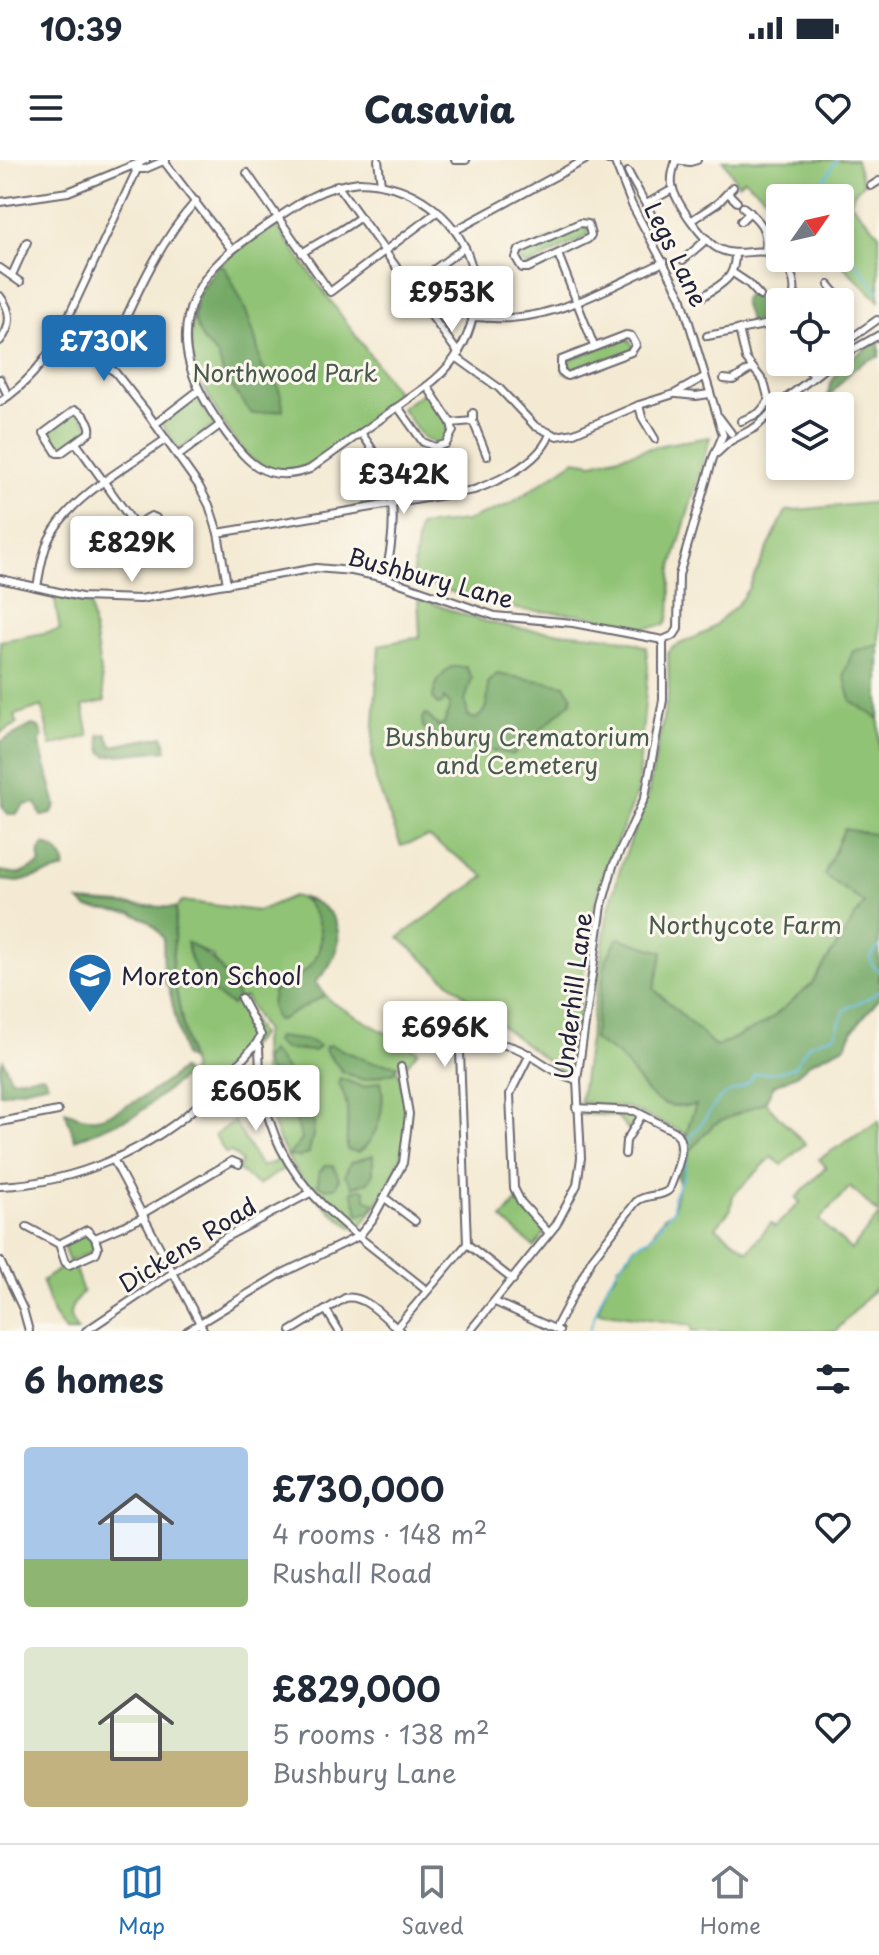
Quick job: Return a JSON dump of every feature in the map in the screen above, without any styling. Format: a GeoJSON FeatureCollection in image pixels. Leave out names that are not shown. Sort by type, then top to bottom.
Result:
{"type":"FeatureCollection","features":[{"type":"Feature","properties":{"kind":"street"},"geometry":{"type":"LineString","coordinates":[[0,202],[68,192],[121,169],[164,160],[232,250]]}},
{"type":"Feature","properties":{"kind":"street"},"geometry":{"type":"LineString","coordinates":[[378,160],[381,184]]}},
{"type":"Feature","properties":{"kind":"street"},"geometry":{"type":"LineString","coordinates":[[455,160],[466,160]]}},
{"type":"Feature","properties":{"kind":"street"},"geometry":{"type":"LineString","coordinates":[[559,160],[564,171]]}},
{"type":"Feature","properties":{"kind":"street"},"geometry":{"type":"LineString","coordinates":[[456,230],[585,160]]}},
{"type":"Feature","properties":{"kind":"street","name":"Legs Lane"},"geometry":{"type":"LineString","coordinates":[[611,160],[685,308],[715,412],[728,436]]}},
{"type":"Feature","properties":{"kind":"street"},"geometry":{"type":"LineString","coordinates":[[697,160],[675,160],[672,176],[673,189],[692,220],[707,239],[721,250],[735,253],[765,251],[767,233],[747,210],[741,221]]}},
{"type":"Feature","properties":{"kind":"street"},"geometry":{"type":"LineString","coordinates":[[0,402],[38,369],[60,335],[142,164]]}},
{"type":"Feature","properties":{"kind":"street"},"geometry":{"type":"LineString","coordinates":[[628,172],[651,214]]}},
{"type":"Feature","properties":{"kind":"street"},"geometry":{"type":"LineString","coordinates":[[247,173],[330,292],[438,211]]}},
{"type":"Feature","properties":{"kind":"street"},"geometry":{"type":"LineString","coordinates":[[871,186],[879,181]]}},
{"type":"Feature","properties":{"kind":"street"},"geometry":{"type":"LineString","coordinates":[[359,182],[381,184],[418,196],[438,211],[456,230],[465,247],[475,280],[473,317],[457,356],[442,375],[310,469],[289,475],[266,472],[251,463],[220,425],[198,391],[187,353],[190,308],[211,269],[232,250],[317,192],[337,185],[359,182]]}},
{"type":"Feature","properties":{"kind":"street"},"geometry":{"type":"LineString","coordinates":[[337,185],[457,356],[488,379],[535,426],[550,434],[569,435],[639,405],[674,394],[704,377]]}},
{"type":"Feature","properties":{"kind":"street"},"geometry":{"type":"LineString","coordinates":[[646,204],[673,189]]}},
{"type":"Feature","properties":{"kind":"street"},"geometry":{"type":"LineString","coordinates":[[692,220],[730,190],[737,202]]}},
{"type":"Feature","properties":{"kind":"street"},"geometry":{"type":"LineString","coordinates":[[105,364],[150,268],[173,227],[196,201]]}},
{"type":"Feature","properties":{"kind":"street"},"geometry":{"type":"LineString","coordinates":[[302,253],[324,238],[335,236],[360,217]]}},
{"type":"Feature","properties":{"kind":"street"},"geometry":{"type":"LineString","coordinates":[[580,223],[588,224],[591,235],[588,239],[558,254],[528,268],[522,268],[516,258],[519,250],[580,223]]}},
{"type":"Feature","properties":{"kind":"street"},"geometry":{"type":"LineString","coordinates":[[685,255],[707,239]]}},
{"type":"Feature","properties":{"kind":"street"},"geometry":{"type":"LineString","coordinates":[[12,275],[27,244],[35,250]]}},
{"type":"Feature","properties":{"kind":"street"},"geometry":{"type":"LineString","coordinates":[[410,287],[465,247]]}},
{"type":"Feature","properties":{"kind":"street"},"geometry":{"type":"LineString","coordinates":[[709,295],[733,273],[735,253]]}},
{"type":"Feature","properties":{"kind":"street"},"geometry":{"type":"LineString","coordinates":[[558,254],[594,346]]}},
{"type":"Feature","properties":{"kind":"street"},"geometry":{"type":"LineString","coordinates":[[473,317],[511,318],[578,302],[664,262]]}},
{"type":"Feature","properties":{"kind":"street"},"geometry":{"type":"LineString","coordinates":[[0,268],[20,282]]}},
{"type":"Feature","properties":{"kind":"street"},"geometry":{"type":"LineString","coordinates":[[733,273],[755,294]]}},
{"type":"Feature","properties":{"kind":"street"},"geometry":{"type":"LineString","coordinates":[[0,296],[10,314],[8,327],[0,341]]}},
{"type":"Feature","properties":{"kind":"street"},"geometry":{"type":"LineString","coordinates":[[854,336],[877,320]]}},
{"type":"Feature","properties":{"kind":"street"},"geometry":{"type":"LineString","coordinates":[[711,337],[766,324]]}},
{"type":"Feature","properties":{"kind":"street"},"geometry":{"type":"LineString","coordinates":[[739,329],[743,351],[764,382],[769,401],[759,413],[741,421]]}},
{"type":"Feature","properties":{"kind":"street"},"geometry":{"type":"LineString","coordinates":[[60,335],[105,364],[129,387],[178,456],[209,505],[218,533],[227,584]]}},
{"type":"Feature","properties":{"kind":"street"},"geometry":{"type":"LineString","coordinates":[[626,335],[631,336],[636,345],[631,352],[563,375],[559,365],[561,360],[594,346],[626,335]]}},
{"type":"Feature","properties":{"kind":"street"},"geometry":{"type":"LineString","coordinates":[[854,349],[879,335]]}},
{"type":"Feature","properties":{"kind":"street"},"geometry":{"type":"LineString","coordinates":[[728,381],[740,378],[752,368]]}},
{"type":"Feature","properties":{"kind":"street"},"geometry":{"type":"LineString","coordinates":[[663,640],[674,635],[678,629],[679,575],[713,458],[728,436],[751,431],[814,376]]}},
{"type":"Feature","properties":{"kind":"street"},"geometry":{"type":"LineString","coordinates":[[0,379],[8,396]]}},
{"type":"Feature","properties":{"kind":"street"},"geometry":{"type":"LineString","coordinates":[[398,407],[428,445],[446,444],[453,431],[451,423],[427,386]]}},
{"type":"Feature","properties":{"kind":"street"},"geometry":{"type":"LineString","coordinates":[[155,424],[198,391]]}},
{"type":"Feature","properties":{"kind":"street"},"geometry":{"type":"LineString","coordinates":[[674,394],[709,394]]}},
{"type":"Feature","properties":{"kind":"street"},"geometry":{"type":"LineString","coordinates":[[639,405],[655,439]]}},
{"type":"Feature","properties":{"kind":"street"},"geometry":{"type":"LineString","coordinates":[[77,411],[91,428],[76,443],[57,453],[44,433],[77,411]]}},
{"type":"Feature","properties":{"kind":"street"},"geometry":{"type":"LineString","coordinates":[[473,413],[485,453],[492,445]]}},
{"type":"Feature","properties":{"kind":"street"},"geometry":{"type":"LineString","coordinates":[[451,423],[473,421]]}},
{"type":"Feature","properties":{"kind":"street"},"geometry":{"type":"LineString","coordinates":[[178,456],[220,425]]}},
{"type":"Feature","properties":{"kind":"street"},"geometry":{"type":"LineString","coordinates":[[361,433],[383,468],[393,502],[394,535],[385,578]]}},
{"type":"Feature","properties":{"kind":"street"},"geometry":{"type":"LineString","coordinates":[[218,533],[474,490],[497,481],[546,446],[550,434]]}},
{"type":"Feature","properties":{"kind":"street"},"geometry":{"type":"LineString","coordinates":[[37,587],[45,548],[55,528],[75,505],[166,439]]}},
{"type":"Feature","properties":{"kind":"street"},"geometry":{"type":"LineString","coordinates":[[76,443],[135,525]]}},
{"type":"Feature","properties":{"kind":"street"},"geometry":{"type":"LineString","coordinates":[[151,516],[156,518],[158,528],[147,545],[131,548],[123,545],[121,537],[135,525],[151,516]]}},
{"type":"Feature","properties":{"kind":"street","name":"Bushbury Lane"},"geometry":{"type":"LineString","coordinates":[[0,579],[81,597],[131,599],[316,568],[352,571],[385,578],[495,616],[573,623],[663,640]]}},
{"type":"Feature","properties":{"kind":"street","name":"Underhill Lane"},"geometry":{"type":"LineString","coordinates":[[470,1331],[565,1212],[579,1177],[577,1080],[605,892],[613,866],[641,807],[653,759],[663,700],[663,640]]}},
{"type":"Feature","properties":{"kind":"street"},"geometry":{"type":"LineString","coordinates":[[0,1186],[45,1182],[113,1159],[156,1137],[180,1120],[207,1098],[261,1035],[241,998]]}},
{"type":"Feature","properties":{"kind":"street"},"geometry":{"type":"LineString","coordinates":[[384,1331],[395,1327],[467,1244],[460,1052],[469,1044],[486,1042],[516,1046],[577,1080]]}},
{"type":"Feature","properties":{"kind":"street"},"geometry":{"type":"LineString","coordinates":[[256,1044],[259,1047],[263,1101],[272,1134],[288,1164],[310,1193],[426,1290]]}},
{"type":"Feature","properties":{"kind":"street"},"geometry":{"type":"LineString","coordinates":[[530,1054],[510,1094],[514,1188],[521,1202],[549,1233]]}},
{"type":"Feature","properties":{"kind":"street"},"geometry":{"type":"LineString","coordinates":[[187,1331],[279,1275],[359,1236],[372,1220],[403,1163],[409,1114],[401,1067]]}},
{"type":"Feature","properties":{"kind":"street"},"geometry":{"type":"LineString","coordinates":[[495,1302],[557,1330],[592,1259],[636,1202],[644,1196],[665,1194],[669,1190],[683,1144],[682,1138],[674,1131],[629,1110],[576,1108]]}},
{"type":"Feature","properties":{"kind":"street"},"geometry":{"type":"LineString","coordinates":[[0,1122],[58,1111]]}},
{"type":"Feature","properties":{"kind":"street"},"geometry":{"type":"LineString","coordinates":[[625,1154],[626,1141],[642,1115]]}},
{"type":"Feature","properties":{"kind":"street"},"geometry":{"type":"LineString","coordinates":[[113,1159],[204,1331]]}},
{"type":"Feature","properties":{"kind":"street"},"geometry":{"type":"LineString","coordinates":[[95,1238],[143,1215],[234,1159]]}},
{"type":"Feature","properties":{"kind":"street","name":"Dickens Road"},"geometry":{"type":"LineString","coordinates":[[86,1331],[226,1237],[310,1193]]}},
{"type":"Feature","properties":{"kind":"street"},"geometry":{"type":"LineString","coordinates":[[385,1198],[413,1216]]}},
{"type":"Feature","properties":{"kind":"street"},"geometry":{"type":"LineString","coordinates":[[27,1227],[59,1244],[69,1265],[96,1253],[98,1248],[95,1238],[87,1230],[59,1244]]}},
{"type":"Feature","properties":{"kind":"street"},"geometry":{"type":"LineString","coordinates":[[467,1244],[513,1280]]}},
{"type":"Feature","properties":{"kind":"street"},"geometry":{"type":"LineString","coordinates":[[0,1261],[23,1309],[29,1331]]}},
{"type":"Feature","properties":{"kind":"street"},"geometry":{"type":"LineString","coordinates":[[291,1331],[345,1298],[357,1297],[395,1327]]}},
{"type":"Feature","properties":{"kind":"street"},"geometry":{"type":"LineString","coordinates":[[326,1310],[339,1331]]}},
{"type":"Feature","properties":{"kind":"green space"},"geometry":{"type":"Polygon","coordinates":[[[723,160],[856,160],[863,184],[854,193],[854,184],[766,184],[766,197],[744,179],[738,184],[723,160]]]}},
{"type":"Feature","properties":{"kind":"green space"},"geometry":{"type":"Polygon","coordinates":[[[854,206],[879,234],[879,301],[849,272],[854,272],[854,206]]]}},
{"type":"Feature","properties":{"kind":"green space","name":"Northwood Park"},"geometry":{"type":"Polygon","coordinates":[[[275,224],[401,398],[316,461],[290,471],[263,466],[250,458],[234,439],[201,381],[192,344],[193,312],[203,286],[230,256],[275,224]]]}},
{"type":"Feature","properties":{"kind":"green space"},"geometry":{"type":"Polygon","coordinates":[[[582,224],[588,229],[588,236],[527,266],[520,261],[522,252],[582,224]]]}},
{"type":"Feature","properties":{"kind":"green space"},"geometry":{"type":"Polygon","coordinates":[[[218,264],[225,268],[243,304],[261,366],[277,385],[283,410],[252,414],[224,376],[218,356],[203,341],[194,320],[196,299],[218,264]]]}},
{"type":"Feature","properties":{"kind":"green space"},"geometry":{"type":"Polygon","coordinates":[[[749,293],[759,299],[763,297],[766,318],[749,323],[743,299],[749,293]]]}},
{"type":"Feature","properties":{"kind":"green space"},"geometry":{"type":"Polygon","coordinates":[[[627,337],[634,347],[632,350],[564,373],[563,362],[627,337]]]}},
{"type":"Feature","properties":{"kind":"green space"},"geometry":{"type":"Polygon","coordinates":[[[879,340],[879,357],[854,369],[854,357],[879,340]]]}},
{"type":"Feature","properties":{"kind":"green space"},"geometry":{"type":"Polygon","coordinates":[[[836,376],[847,376],[833,392],[828,392],[836,376]]]}},
{"type":"Feature","properties":{"kind":"green space"},"geometry":{"type":"Polygon","coordinates":[[[425,391],[450,429],[446,439],[437,444],[424,439],[401,408],[425,391]]]}},
{"type":"Feature","properties":{"kind":"green space"},"geometry":{"type":"Polygon","coordinates":[[[195,396],[215,424],[178,448],[161,423],[195,396]]]}},
{"type":"Feature","properties":{"kind":"green space"},"geometry":{"type":"Polygon","coordinates":[[[78,412],[89,430],[58,450],[47,436],[48,431],[78,412]]]}},
{"type":"Feature","properties":{"kind":"green space"},"geometry":{"type":"Polygon","coordinates":[[[710,437],[673,564],[670,609],[665,625],[643,628],[578,614],[522,610],[474,599],[412,579],[419,526],[466,521],[510,504],[575,460],[593,463],[666,444],[710,437]]]}},
{"type":"Feature","properties":{"kind":"green space","name":"Northycote Farm"},"geometry":{"type":"Polygon","coordinates":[[[879,502],[879,998],[853,1030],[845,1046],[774,1085],[765,1102],[805,1144],[782,1165],[772,1157],[733,1195],[731,1209],[716,1227],[748,1251],[771,1223],[775,1227],[800,1202],[796,1198],[826,1167],[819,1159],[879,1121],[879,1214],[850,1187],[819,1220],[851,1250],[879,1215],[879,1284],[836,1331],[692,1331],[692,1325],[597,1312],[619,1265],[634,1246],[649,1239],[664,1217],[673,1211],[681,1181],[685,1133],[629,1108],[580,1102],[607,916],[621,866],[648,794],[669,690],[668,652],[707,632],[737,605],[786,511],[879,502]]]}},
{"type":"Feature","properties":{"kind":"green space"},"geometry":{"type":"Polygon","coordinates":[[[149,518],[155,524],[150,539],[135,546],[124,542],[124,536],[149,518]]]}},
{"type":"Feature","properties":{"kind":"green space"},"geometry":{"type":"Polygon","coordinates":[[[54,595],[90,604],[105,701],[83,706],[89,736],[51,746],[42,706],[15,715],[17,724],[0,733],[0,641],[60,630],[54,595]]]}},
{"type":"Feature","properties":{"kind":"green space","name":"Bushbury Crematorium and Cemetery"},"geometry":{"type":"Polygon","coordinates":[[[418,597],[457,613],[497,624],[601,636],[646,647],[648,668],[637,791],[597,894],[585,963],[572,1078],[483,1011],[399,937],[485,876],[428,837],[401,846],[376,781],[372,754],[379,645],[420,637],[418,597]]]}},
{"type":"Feature","properties":{"kind":"green space"},"geometry":{"type":"Polygon","coordinates":[[[879,645],[879,719],[851,701],[844,674],[853,651],[879,645]]]}},
{"type":"Feature","properties":{"kind":"green space"},"geometry":{"type":"Polygon","coordinates":[[[451,667],[466,667],[472,678],[465,701],[468,716],[476,719],[486,708],[488,683],[497,674],[565,685],[572,695],[571,702],[513,755],[436,738],[423,727],[422,718],[426,714],[438,726],[444,724],[450,705],[444,698],[438,705],[433,699],[438,681],[451,667]]]}},
{"type":"Feature","properties":{"kind":"green space"},"geometry":{"type":"Polygon","coordinates":[[[32,725],[39,727],[43,736],[39,743],[56,805],[51,814],[41,816],[36,803],[24,805],[16,814],[8,814],[2,806],[0,742],[32,725]]]}},
{"type":"Feature","properties":{"kind":"green space"},"geometry":{"type":"Polygon","coordinates":[[[107,734],[112,746],[163,736],[167,750],[107,756],[102,752],[99,735],[107,734]]]}},
{"type":"Feature","properties":{"kind":"green space"},"geometry":{"type":"Polygon","coordinates":[[[844,829],[879,835],[879,998],[853,1030],[845,1046],[774,1085],[765,1102],[714,1124],[690,1151],[679,1181],[676,1176],[696,1105],[668,1105],[658,1101],[617,1055],[593,1039],[606,960],[618,938],[663,952],[654,989],[716,1047],[766,1023],[811,985],[864,903],[824,875],[844,829]]]}},
{"type":"Feature","properties":{"kind":"green space"},"geometry":{"type":"Polygon","coordinates":[[[45,844],[56,850],[65,862],[64,869],[19,882],[0,880],[0,871],[20,874],[41,864],[40,853],[45,844]]]}},
{"type":"Feature","properties":{"kind":"green space"},"geometry":{"type":"Polygon","coordinates":[[[293,896],[310,906],[319,923],[320,944],[311,968],[273,992],[276,1020],[325,995],[331,1002],[418,1051],[406,1066],[397,1066],[406,1114],[406,1133],[397,1168],[377,1204],[362,1225],[355,1229],[324,1205],[311,1190],[279,1140],[264,1088],[262,1041],[265,1032],[245,997],[240,999],[260,1035],[205,1096],[186,1075],[192,1071],[172,969],[176,908],[182,901],[258,911],[293,896]],[[188,943],[239,999],[212,956],[188,943]]]}},
{"type":"Feature","properties":{"kind":"green space"},"geometry":{"type":"Polygon","coordinates":[[[303,898],[329,912],[338,934],[337,946],[326,971],[315,982],[325,995],[276,1020],[271,1006],[273,992],[311,964],[321,941],[314,913],[303,898]]]}},
{"type":"Feature","properties":{"kind":"green space"},"geometry":{"type":"Polygon","coordinates":[[[79,901],[176,908],[172,969],[189,1059],[184,1057],[169,988],[164,981],[163,938],[147,920],[132,913],[88,908],[79,901]]]}},
{"type":"Feature","properties":{"kind":"green space"},"geometry":{"type":"Polygon","coordinates":[[[187,942],[224,973],[239,999],[232,1005],[202,979],[192,961],[187,942]]]}},
{"type":"Feature","properties":{"kind":"green space"},"geometry":{"type":"Polygon","coordinates":[[[277,1037],[310,1041],[319,1046],[314,1051],[284,1049],[275,1042],[277,1037]]]}},
{"type":"Feature","properties":{"kind":"green space"},"geometry":{"type":"Polygon","coordinates":[[[330,1045],[371,1062],[397,1065],[395,1072],[363,1080],[343,1072],[326,1052],[325,1047],[330,1045]]]}},
{"type":"Feature","properties":{"kind":"green space"},"geometry":{"type":"Polygon","coordinates":[[[270,1051],[298,1086],[312,1118],[314,1130],[309,1153],[300,1157],[288,1156],[302,1140],[281,1074],[268,1072],[263,1061],[270,1051]]]}},
{"type":"Feature","properties":{"kind":"green space"},"geometry":{"type":"Polygon","coordinates":[[[3,1060],[11,1079],[43,1075],[48,1083],[0,1094],[3,1060]]]}},
{"type":"Feature","properties":{"kind":"green space"},"geometry":{"type":"Polygon","coordinates":[[[181,1069],[186,1075],[136,1115],[75,1140],[65,1111],[88,1118],[105,1115],[141,1098],[181,1069]]]}},
{"type":"Feature","properties":{"kind":"green space"},"geometry":{"type":"Polygon","coordinates":[[[340,1078],[363,1087],[381,1081],[382,1101],[376,1130],[359,1152],[347,1150],[347,1108],[338,1083],[340,1078]]]}},
{"type":"Feature","properties":{"kind":"green space"},"geometry":{"type":"Polygon","coordinates":[[[585,1110],[634,1114],[636,1118],[629,1130],[616,1116],[582,1114],[585,1110]]]}},
{"type":"Feature","properties":{"kind":"green space"},"geometry":{"type":"Polygon","coordinates":[[[234,1121],[261,1167],[283,1159],[287,1167],[258,1185],[233,1166],[240,1167],[241,1161],[232,1152],[225,1153],[215,1135],[234,1121]]]}},
{"type":"Feature","properties":{"kind":"green space"},"geometry":{"type":"Polygon","coordinates":[[[373,1155],[373,1173],[368,1182],[353,1187],[345,1175],[350,1163],[373,1155]]]}},
{"type":"Feature","properties":{"kind":"green space"},"geometry":{"type":"Polygon","coordinates":[[[325,1165],[333,1165],[339,1178],[336,1187],[326,1189],[318,1185],[319,1173],[325,1165]]]}},
{"type":"Feature","properties":{"kind":"green space"},"geometry":{"type":"Polygon","coordinates":[[[365,1190],[366,1199],[375,1204],[369,1212],[359,1215],[352,1191],[365,1190]]]}},
{"type":"Feature","properties":{"kind":"green space"},"geometry":{"type":"Polygon","coordinates":[[[517,1201],[544,1230],[534,1247],[502,1219],[517,1201]]]}},
{"type":"Feature","properties":{"kind":"green space"},"geometry":{"type":"Polygon","coordinates":[[[85,1234],[91,1236],[95,1250],[69,1262],[62,1244],[85,1234]]]}},
{"type":"Feature","properties":{"kind":"green space"},"geometry":{"type":"Polygon","coordinates":[[[64,1266],[74,1266],[83,1292],[70,1311],[71,1320],[78,1331],[65,1331],[53,1314],[42,1281],[64,1266]]]}},
{"type":"Feature","properties":{"kind":"waterway"},"geometry":{"type":"LineString","coordinates":[[823,184],[836,160]]}},
{"type":"Feature","properties":{"kind":"waterway"},"geometry":{"type":"LineString","coordinates":[[854,261],[879,291]]}},
{"type":"Feature","properties":{"kind":"waterway"},"geometry":{"type":"LineString","coordinates":[[879,947],[870,957],[872,965],[879,971]]}},
{"type":"Feature","properties":{"kind":"waterway"},"geometry":{"type":"LineString","coordinates":[[589,1331],[602,1295],[617,1270],[633,1248],[651,1237],[673,1211],[673,1197],[684,1174],[690,1137],[715,1105],[723,1096],[747,1084],[755,1074],[794,1067],[809,1044],[835,1035],[845,1009],[879,990]]}},
{"type":"Feature","properties":{"kind":"place","name":"Moreton School"},"geometry":{"type":"Point","coordinates":[90,1014]}}]}
